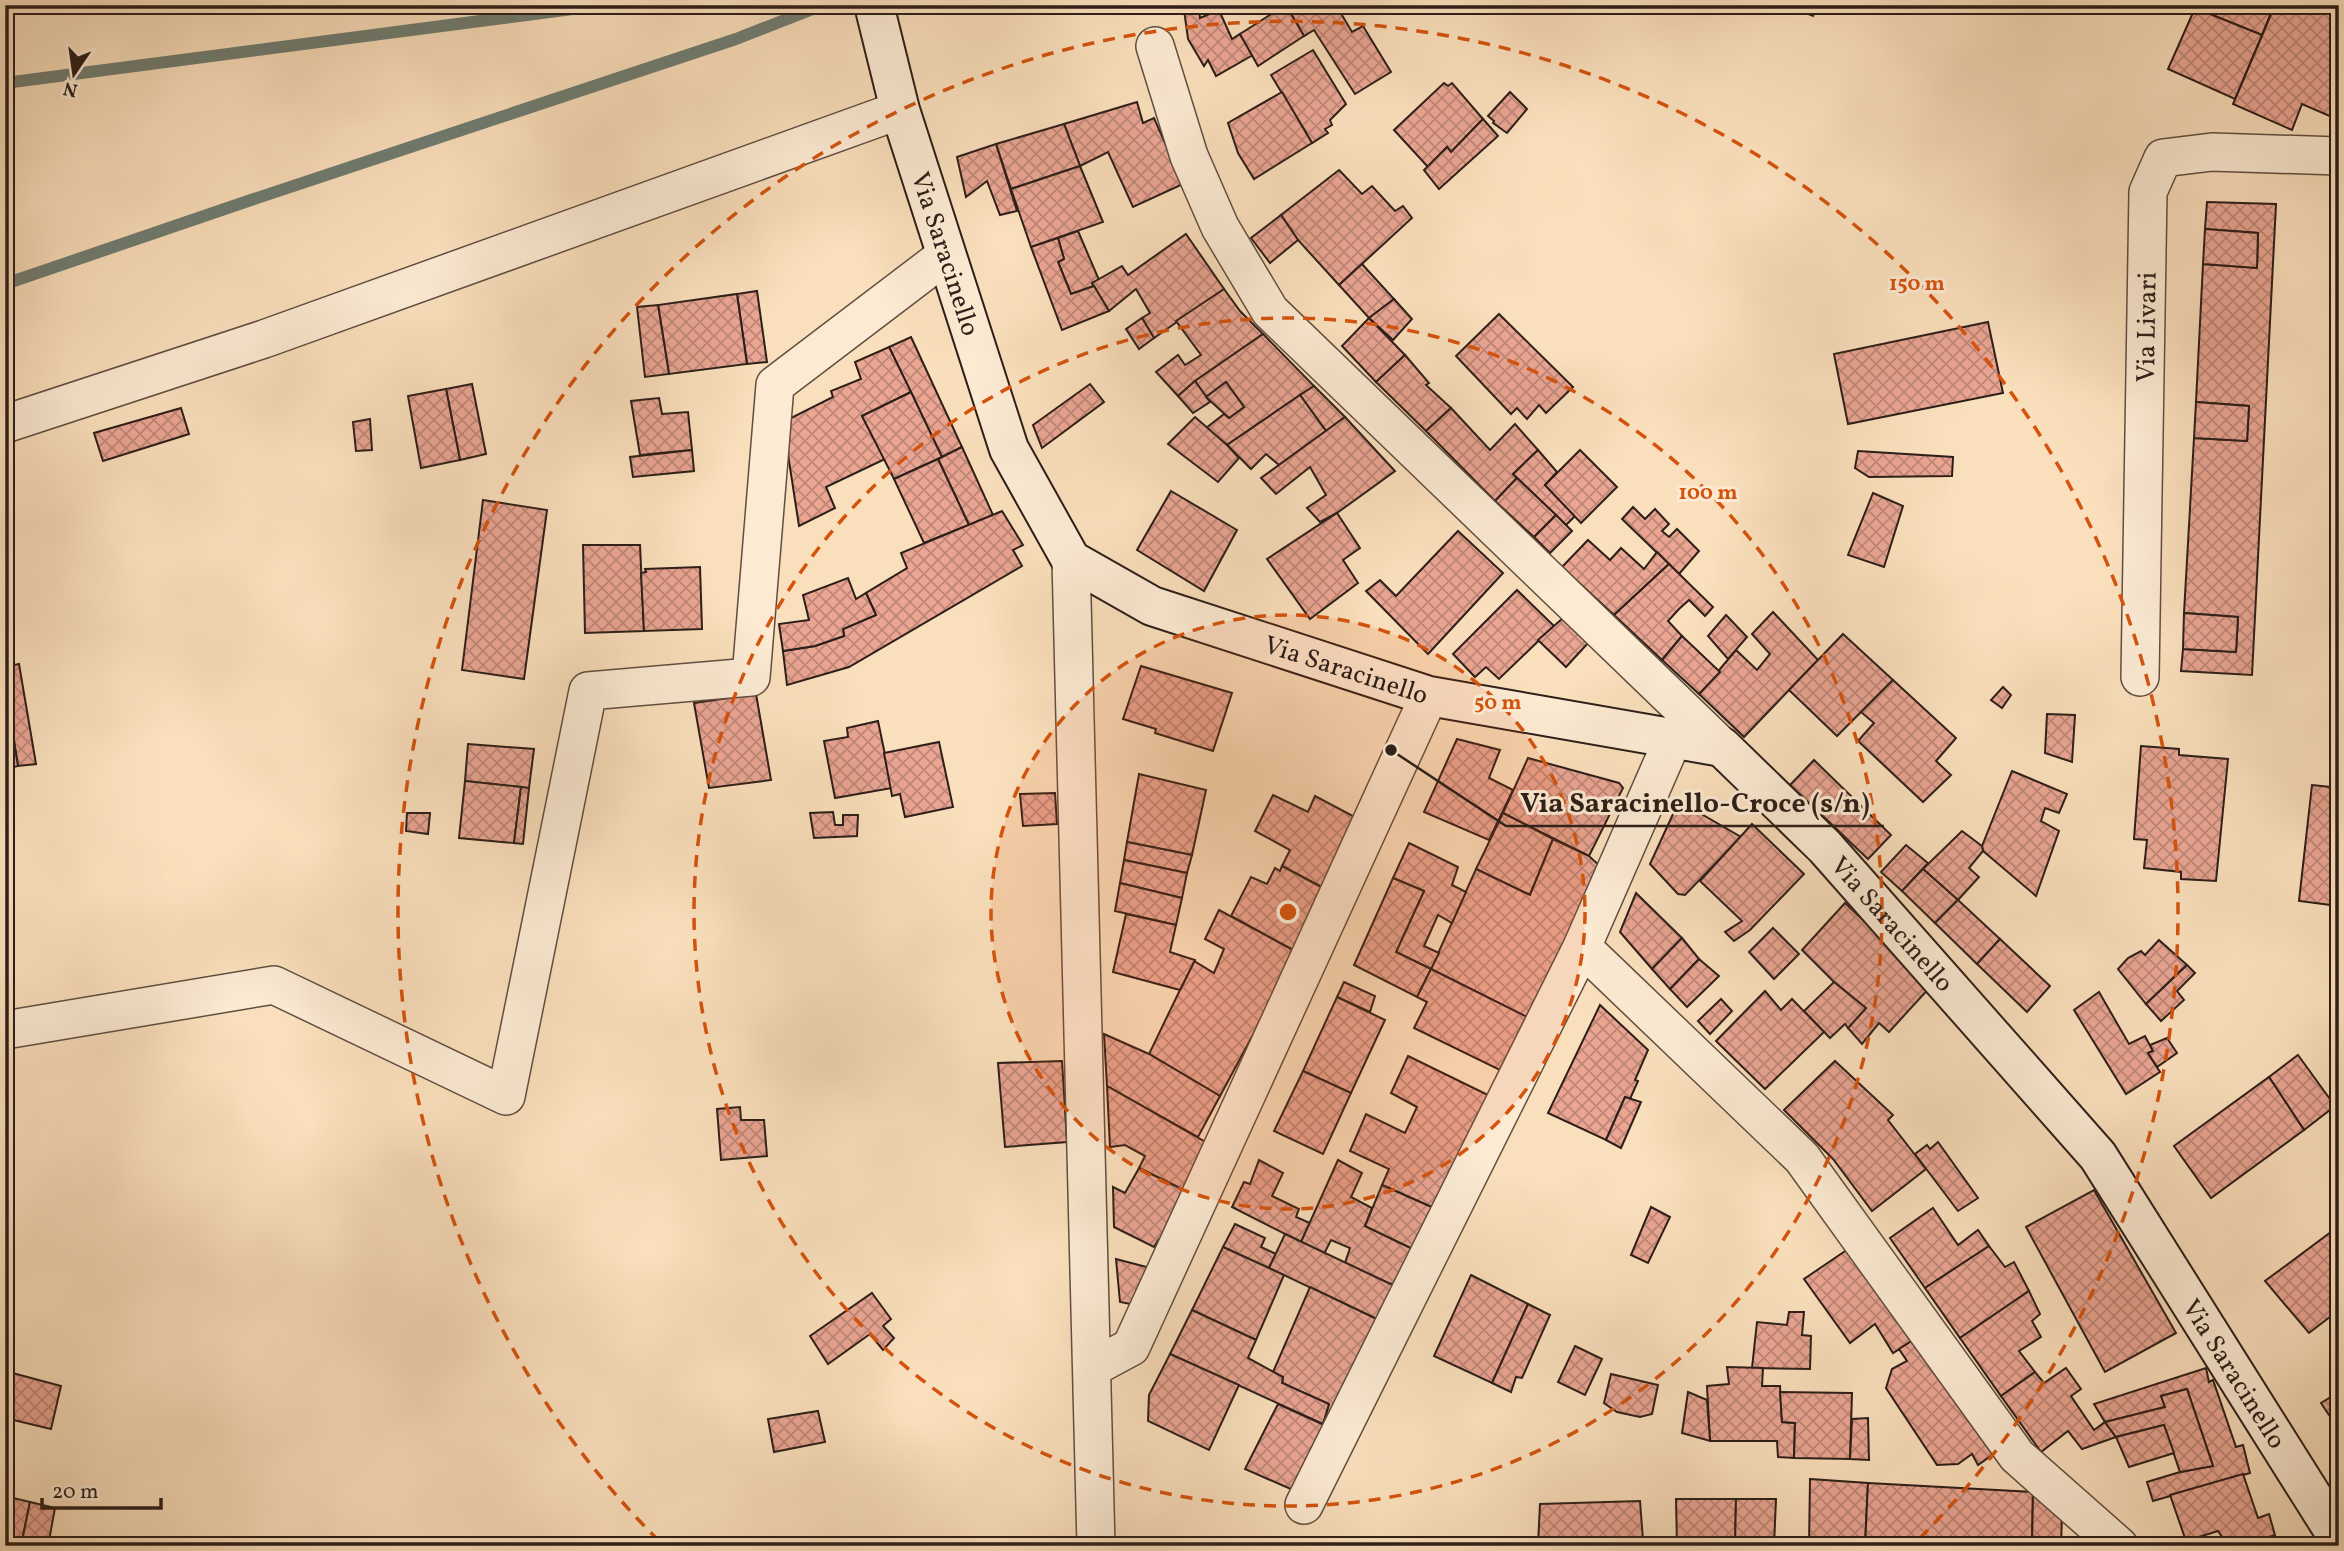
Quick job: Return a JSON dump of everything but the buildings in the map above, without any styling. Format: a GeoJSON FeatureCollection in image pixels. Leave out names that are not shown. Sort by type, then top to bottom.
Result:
{"type":"FeatureCollection","features":[{"type":"Feature","properties":{"kind":"street","name":"Via Saracinello"},"geometry":{"type":"LineString","coordinates":[[874,5],[896,96],[1009,449],[1071,560],[1152,606],[1429,696],[1722,747],[1825,847],[2098,1156],[2339,1539]]}},
{"type":"Feature","properties":{"kind":"street"},"geometry":{"type":"LineString","coordinates":[[1155,46],[1189,156],[1220,227],[1270,311],[1722,747]]}},
{"type":"Feature","properties":{"kind":"street"},"geometry":{"type":"LineString","coordinates":[[5,424],[264,339],[896,96]]}},
{"type":"Feature","properties":{"kind":"street","name":"Via Livari"},"geometry":{"type":"LineString","coordinates":[[2140,677],[2148,192],[2163,158],[2212,152],[2339,156]]}},
{"type":"Feature","properties":{"kind":"street"},"geometry":{"type":"LineString","coordinates":[[5,1030],[274,985],[506,1096],[588,691],[751,677],[775,384],[946,256]]}},
{"type":"Feature","properties":{"kind":"street"},"geometry":{"type":"LineString","coordinates":[[1071,560],[1096,1546]]}},
{"type":"Feature","properties":{"kind":"street"},"geometry":{"type":"LineString","coordinates":[[1092,1368],[1131,1347],[1429,696]]}},
{"type":"Feature","properties":{"kind":"street"},"geometry":{"type":"LineString","coordinates":[[1304,1505],[1582,947],[1673,739]]}},
{"type":"Feature","properties":{"kind":"street"},"geometry":{"type":"LineString","coordinates":[[1582,947],[1802,1158],[2017,1456],[2119,1546]]}},
{"type":"Feature","properties":{"kind":"waterway"},"geometry":{"type":"LineString","coordinates":[[5,83],[603,5]]}},
{"type":"Feature","properties":{"kind":"waterway"},"geometry":{"type":"LineString","coordinates":[[5,284],[736,39],[823,5]]}},
{"type":"Feature","properties":{"kind":"place","name":"Via Saracinello-Croce (s/n)"},"geometry":{"type":"Point","coordinates":[1391,750]}}]}
